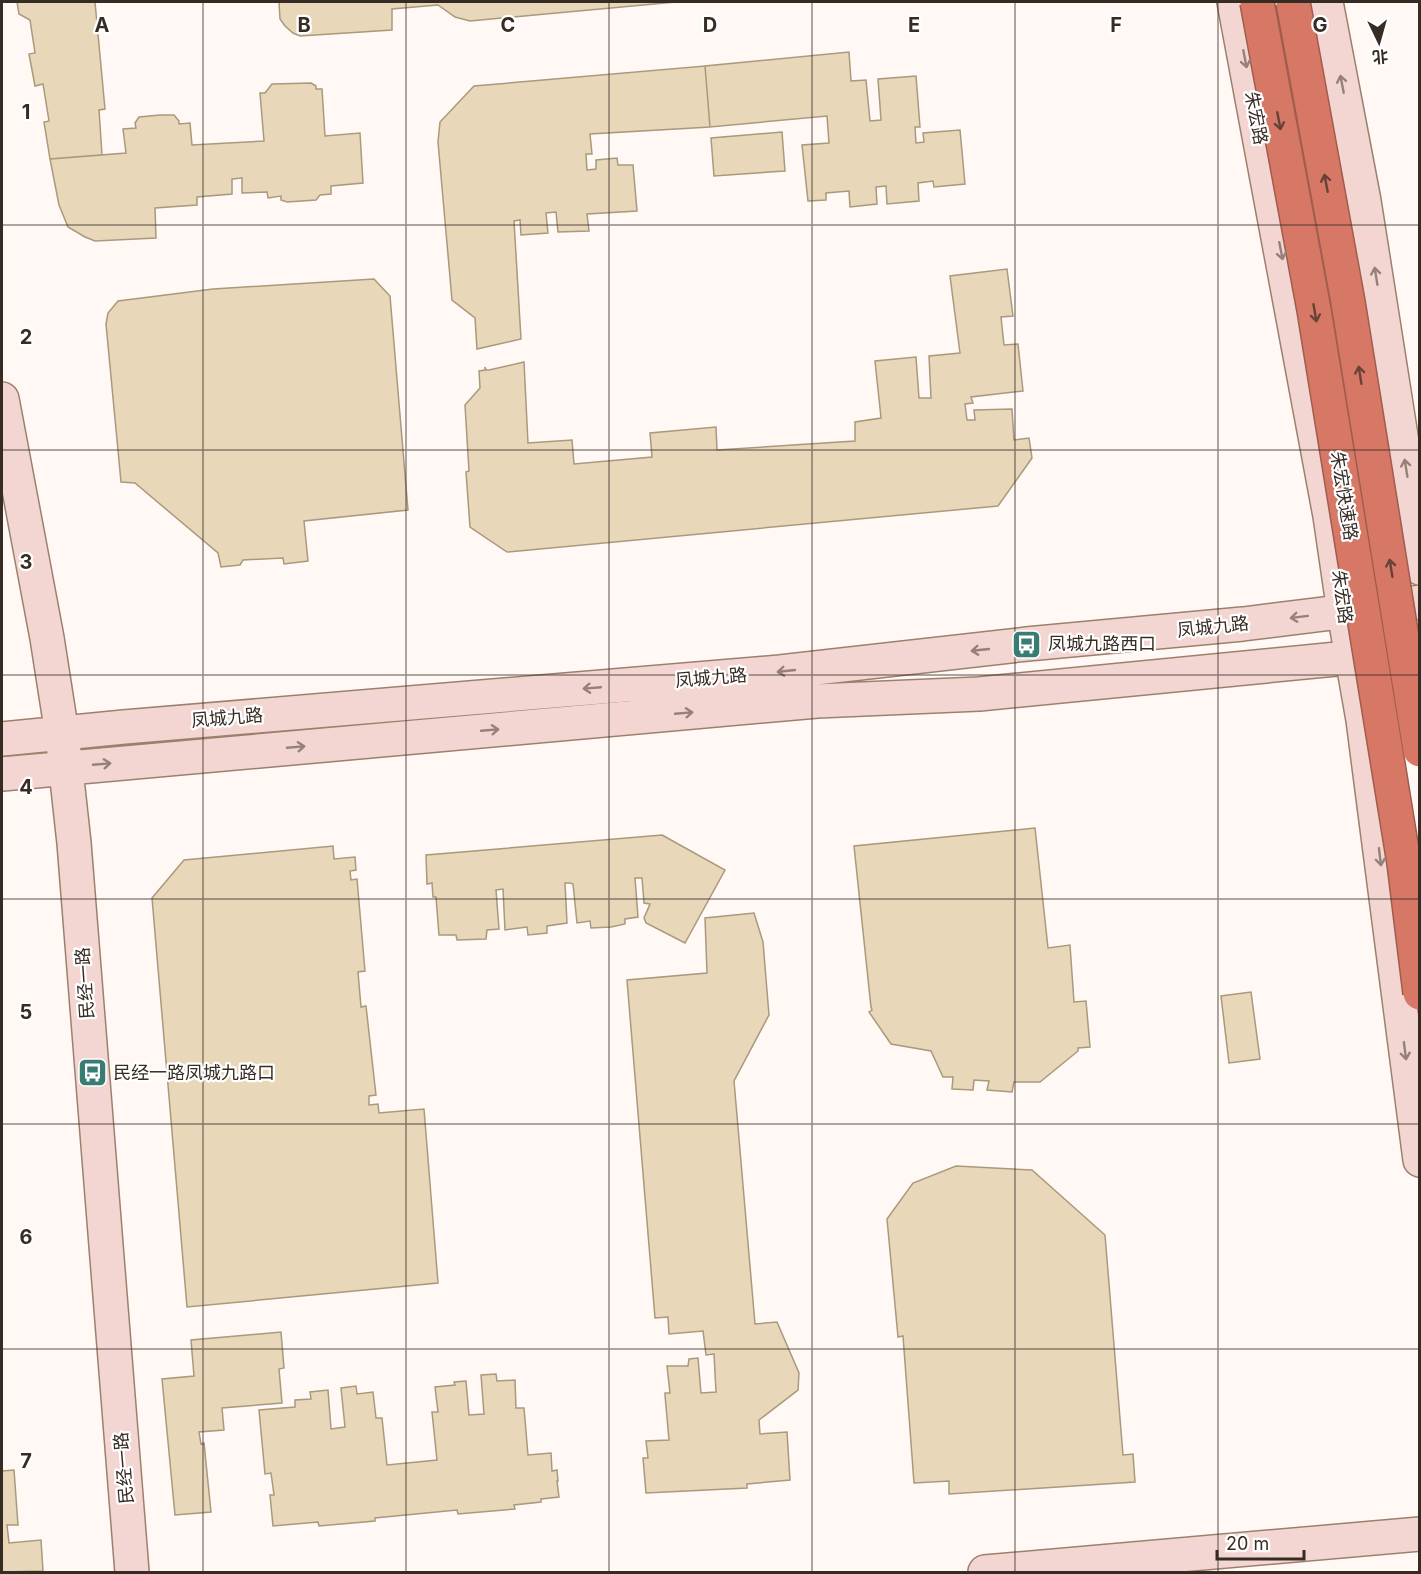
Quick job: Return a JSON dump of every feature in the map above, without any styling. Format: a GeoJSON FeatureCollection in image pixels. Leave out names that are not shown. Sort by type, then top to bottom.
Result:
{"type":"FeatureCollection","features":[{"type":"Feature","properties":{"kind":"highway","name":"朱宏快速路"},"geometry":{"type":"LineString","coordinates":[[1257,2],[1314,310],[1404,863],[1419,993]]}},
{"type":"Feature","properties":{"kind":"highway","name":"朱宏快速路"},"geometry":{"type":"LineString","coordinates":[[1293,2],[1348,302],[1419,750]]}},
{"type":"Feature","properties":{"kind":"street","name":"朱宏路"},"geometry":{"type":"LineString","coordinates":[[1234,2],[1328,504],[1363,720],[1419,1160]]}},
{"type":"Feature","properties":{"kind":"street"},"geometry":{"type":"LineString","coordinates":[[1326,2],[1364,201],[1412,506],[1419,568]]}},
{"type":"Feature","properties":{"kind":"street","name":"民经一路"},"geometry":{"type":"LineString","coordinates":[[2,399],[47,638],[66,767],[132,1572]]}},
{"type":"Feature","properties":{"kind":"street","name":"凤城九路"},"geometry":{"type":"LineString","coordinates":[[2,739],[780,672],[1027,644],[1243,624],[1419,602]]}},
{"type":"Feature","properties":{"kind":"street","name":"凤城九路"},"geometry":{"type":"LineString","coordinates":[[2,774],[817,701],[980,694],[1419,651]]}},
{"type":"Feature","properties":{"kind":"street"},"geometry":{"type":"LineString","coordinates":[[985,1572],[1419,1534]]}},
{"type":"Feature","properties":{"kind":"building"},"geometry":{"type":"Polygon","coordinates":[[[17,2],[95,2],[105,109],[99,110],[102,155],[50,159],[44,122],[49,121],[43,84],[35,86],[29,54],[35,53],[30,20],[19,14],[17,2]]]}},
{"type":"Feature","properties":{"kind":"building"},"geometry":{"type":"Polygon","coordinates":[[[279,2],[676,2],[470,21],[455,17],[438,5],[392,9],[392,30],[300,36],[293,33],[280,19],[279,2]]]}},
{"type":"Feature","properties":{"kind":"building"},"geometry":{"type":"Polygon","coordinates":[[[849,52],[851,81],[866,80],[870,121],[881,120],[878,79],[916,76],[920,127],[915,127],[916,143],[924,142],[923,133],[960,130],[965,184],[934,187],[933,181],[918,183],[919,201],[887,204],[886,186],[876,187],[877,204],[850,207],[849,191],[826,193],[826,200],[808,201],[802,145],[829,143],[827,116],[710,127],[705,66],[849,52]]]}},
{"type":"Feature","properties":{"kind":"building"},"geometry":{"type":"Polygon","coordinates":[[[705,66],[710,127],[590,134],[592,154],[586,154],[587,170],[596,169],[596,160],[617,158],[618,165],[633,165],[637,211],[587,214],[589,231],[558,232],[556,212],[546,213],[548,233],[521,235],[520,220],[514,221],[521,339],[477,349],[475,318],[452,300],[438,142],[440,122],[474,86],[705,66]]]}},
{"type":"Feature","properties":{"kind":"building"},"geometry":{"type":"Polygon","coordinates":[[[311,83],[316,86],[316,89],[322,89],[325,136],[360,133],[363,183],[331,186],[331,194],[320,195],[316,200],[287,202],[281,200],[281,196],[268,198],[267,192],[242,193],[242,178],[232,179],[232,194],[197,197],[197,205],[155,208],[156,238],[95,241],[68,227],[59,205],[50,159],[126,153],[123,129],[136,128],[135,123],[139,117],[160,115],[174,115],[179,124],[190,123],[192,145],[264,141],[260,93],[265,93],[272,84],[311,83]]]}},
{"type":"Feature","properties":{"kind":"building"},"geometry":{"type":"Polygon","coordinates":[[[782,132],[785,171],[714,176],[711,138],[782,132]]]}},
{"type":"Feature","properties":{"kind":"building"},"geometry":{"type":"Polygon","coordinates":[[[1007,269],[1013,316],[1001,317],[1004,345],[1018,344],[1023,391],[971,397],[973,403],[965,404],[967,420],[975,420],[974,410],[1012,409],[1014,440],[1029,438],[1032,458],[998,506],[507,552],[470,527],[465,405],[480,388],[479,371],[485,370],[485,367],[489,370],[524,362],[528,443],[572,440],[574,464],[652,457],[650,433],[716,427],[717,450],[855,441],[855,422],[881,418],[875,361],[916,357],[919,398],[931,398],[929,356],[960,353],[950,276],[1007,269]]]}},
{"type":"Feature","properties":{"kind":"building"},"geometry":{"type":"Polygon","coordinates":[[[374,279],[390,296],[408,510],[304,521],[308,561],[284,564],[283,558],[243,560],[240,565],[221,567],[218,553],[135,483],[121,482],[106,324],[108,313],[118,301],[213,289],[374,279]]]}},
{"type":"Feature","properties":{"kind":"building"},"geometry":{"type":"Polygon","coordinates":[[[1035,828],[1048,948],[1070,945],[1074,1002],[1086,1001],[1090,1047],[1078,1048],[1078,1051],[1040,1082],[1014,1082],[1012,1092],[987,1090],[989,1081],[974,1080],[973,1090],[952,1089],[953,1077],[943,1077],[931,1051],[891,1044],[869,1012],[872,1010],[854,846],[1035,828]]]}},
{"type":"Feature","properties":{"kind":"building"},"geometry":{"type":"Polygon","coordinates":[[[662,835],[725,870],[685,943],[646,923],[644,918],[650,904],[644,903],[642,878],[635,878],[638,917],[625,919],[625,924],[591,928],[590,921],[577,923],[573,884],[565,883],[567,923],[547,926],[547,933],[528,935],[527,927],[505,930],[503,889],[496,890],[499,929],[487,930],[486,939],[457,940],[456,935],[439,935],[436,897],[433,897],[432,883],[427,884],[426,855],[662,835]]]}},
{"type":"Feature","properties":{"kind":"building"},"geometry":{"type":"Polygon","coordinates":[[[333,846],[334,859],[355,857],[356,870],[350,871],[351,880],[357,879],[365,971],[358,972],[361,1007],[366,1006],[376,1095],[369,1096],[369,1105],[378,1104],[379,1113],[424,1109],[438,1283],[187,1307],[152,898],[184,860],[333,846]]]}},
{"type":"Feature","properties":{"kind":"building"},"geometry":{"type":"Polygon","coordinates":[[[754,913],[763,942],[769,1015],[734,1081],[755,1324],[777,1322],[799,1373],[798,1390],[759,1420],[760,1434],[787,1432],[790,1480],[747,1484],[747,1488],[646,1493],[643,1458],[648,1458],[646,1441],[669,1440],[665,1395],[665,1393],[670,1393],[667,1366],[688,1366],[689,1359],[698,1358],[701,1393],[716,1392],[714,1354],[706,1355],[703,1331],[669,1334],[668,1317],[655,1318],[627,980],[707,973],[705,918],[754,913]]]}},
{"type":"Feature","properties":{"kind":"building"},"geometry":{"type":"Polygon","coordinates":[[[1251,992],[1260,1059],[1229,1063],[1221,996],[1251,992]]]}},
{"type":"Feature","properties":{"kind":"building"},"geometry":{"type":"Polygon","coordinates":[[[956,1166],[1032,1170],[1105,1235],[1123,1455],[1133,1454],[1135,1482],[949,1494],[949,1481],[914,1483],[903,1336],[898,1337],[887,1219],[913,1183],[956,1166]]]}},
{"type":"Feature","properties":{"kind":"building"},"geometry":{"type":"Polygon","coordinates":[[[281,1332],[284,1368],[279,1369],[282,1403],[222,1408],[224,1430],[199,1432],[201,1444],[204,1443],[211,1512],[175,1515],[162,1379],[194,1376],[191,1340],[281,1332]]]}},
{"type":"Feature","properties":{"kind":"building"},"geometry":{"type":"Polygon","coordinates":[[[496,1374],[497,1381],[515,1380],[516,1408],[524,1408],[528,1455],[551,1453],[552,1471],[557,1470],[559,1497],[514,1505],[515,1509],[458,1514],[457,1510],[319,1526],[318,1522],[273,1526],[270,1495],[274,1495],[271,1473],[265,1474],[259,1410],[295,1407],[295,1400],[311,1399],[310,1392],[328,1390],[331,1429],[345,1427],[341,1388],[356,1386],[357,1394],[373,1392],[376,1418],[382,1418],[387,1465],[437,1460],[432,1412],[438,1412],[435,1387],[455,1385],[454,1382],[466,1381],[469,1415],[484,1414],[481,1375],[496,1374]]]}},
{"type":"Feature","properties":{"kind":"building"},"geometry":{"type":"Polygon","coordinates":[[[14,1470],[18,1525],[7,1525],[9,1543],[41,1540],[43,1571],[2,1572],[2,1471],[14,1470]]]}},
{"type":"Feature","properties":{"kind":"place","name":"凤城九路西口"},"geometry":{"type":"Point","coordinates":[1027,644]}},
{"type":"Feature","properties":{"kind":"place","name":"民经一路凤城九路口"},"geometry":{"type":"Point","coordinates":[92,1073]}}]}
